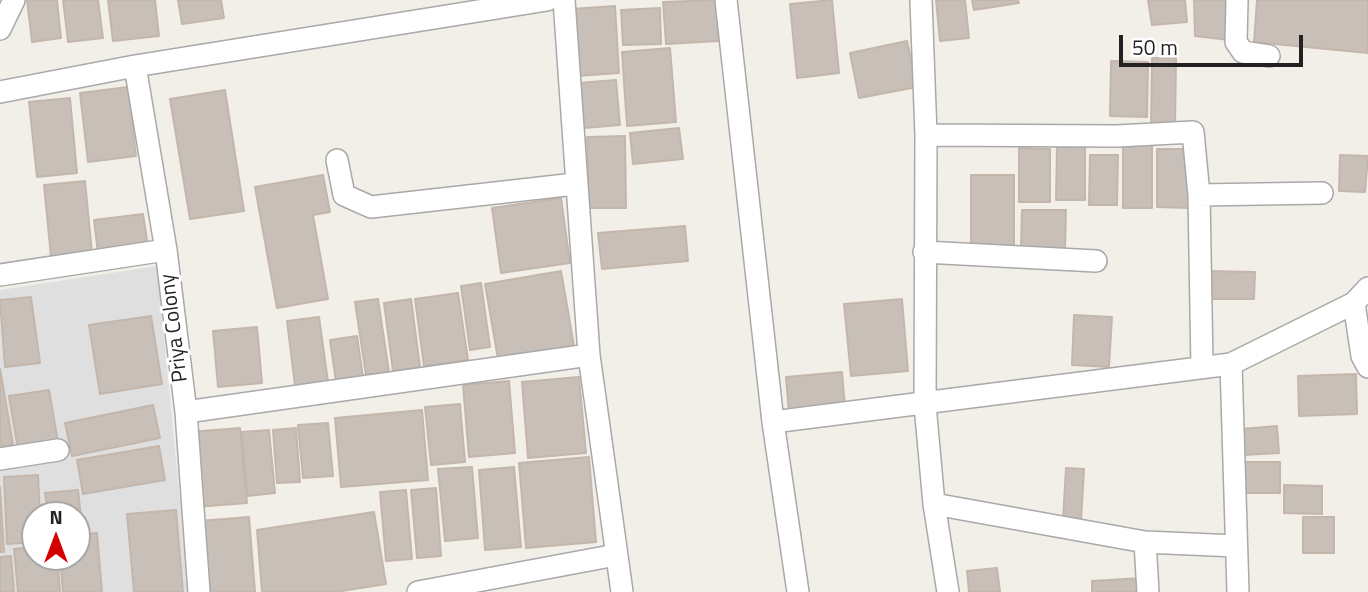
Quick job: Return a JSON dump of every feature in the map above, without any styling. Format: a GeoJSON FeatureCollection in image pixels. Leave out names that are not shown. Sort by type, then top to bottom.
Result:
{"type":"FeatureCollection","features":[{"type":"Feature","properties":{"kind":"street"},"geometry":{"type":"LineString","coordinates":[[0,29],[14,0]]}},
{"type":"Feature","properties":{"kind":"street"},"geometry":{"type":"LineString","coordinates":[[0,92],[453,7],[547,0]]}},
{"type":"Feature","properties":{"kind":"street"},"geometry":{"type":"LineString","coordinates":[[564,0],[589,355],[622,592]]}},
{"type":"Feature","properties":{"kind":"street"},"geometry":{"type":"LineString","coordinates":[[726,0],[773,422],[798,592]]}},
{"type":"Feature","properties":{"kind":"street"},"geometry":{"type":"LineString","coordinates":[[921,0],[926,135],[925,405],[933,504],[947,592]]}},
{"type":"Feature","properties":{"kind":"street"},"geometry":{"type":"LineString","coordinates":[[1237,0],[1236,42],[1243,52],[1269,56]]}},
{"type":"Feature","properties":{"kind":"street","name":"Priya Colony"},"geometry":{"type":"LineString","coordinates":[[135,66],[166,250],[186,412],[199,592]]}},
{"type":"Feature","properties":{"kind":"street"},"geometry":{"type":"LineString","coordinates":[[926,135],[1117,136],[1194,132],[1199,195],[1202,367]]}},
{"type":"Feature","properties":{"kind":"street"},"geometry":{"type":"LineString","coordinates":[[337,160],[344,195],[371,207],[575,184]]}},
{"type":"Feature","properties":{"kind":"street"},"geometry":{"type":"LineString","coordinates":[[1199,195],[1322,193]]}},
{"type":"Feature","properties":{"kind":"street"},"geometry":{"type":"LineString","coordinates":[[0,275],[166,250]]}},
{"type":"Feature","properties":{"kind":"street"},"geometry":{"type":"LineString","coordinates":[[924,252],[1096,261]]}},
{"type":"Feature","properties":{"kind":"street"},"geometry":{"type":"LineString","coordinates":[[773,422],[925,405],[1231,364],[1361,295],[1362,356],[1368,367]]}},
{"type":"Feature","properties":{"kind":"street"},"geometry":{"type":"LineString","coordinates":[[186,412],[589,355]]}},
{"type":"Feature","properties":{"kind":"street"},"geometry":{"type":"LineString","coordinates":[[1231,364],[1238,592]]}},
{"type":"Feature","properties":{"kind":"street"},"geometry":{"type":"LineString","coordinates":[[0,459],[58,450]]}},
{"type":"Feature","properties":{"kind":"street"},"geometry":{"type":"LineString","coordinates":[[933,504],[1145,542],[1236,547]]}},
{"type":"Feature","properties":{"kind":"street"},"geometry":{"type":"LineString","coordinates":[[1145,542],[1147,592]]}},
{"type":"Feature","properties":{"kind":"street"},"geometry":{"type":"LineString","coordinates":[[418,592],[617,555]]}},
{"type":"Feature","properties":{"kind":"shaded area"},"geometry":{"type":"Polygon","coordinates":[[[157,266],[189,592],[0,592],[0,290],[157,266]]]}},
{"type":"Feature","properties":{"kind":"building"},"geometry":{"type":"Polygon","coordinates":[[[27,0],[57,0],[61,38],[32,42],[27,0]]]}},
{"type":"Feature","properties":{"kind":"building"},"geometry":{"type":"Polygon","coordinates":[[[63,0],[98,0],[103,38],[68,42],[63,0]]]}},
{"type":"Feature","properties":{"kind":"building"},"geometry":{"type":"Polygon","coordinates":[[[108,0],[155,0],[159,36],[113,41],[108,0]]]}},
{"type":"Feature","properties":{"kind":"building"},"geometry":{"type":"Polygon","coordinates":[[[178,0],[221,0],[224,18],[182,24],[178,0]]]}},
{"type":"Feature","properties":{"kind":"building"},"geometry":{"type":"Polygon","coordinates":[[[716,0],[719,41],[666,44],[663,2],[716,0]]]}},
{"type":"Feature","properties":{"kind":"building"},"geometry":{"type":"Polygon","coordinates":[[[832,0],[839,73],[797,78],[790,4],[832,0]]]}},
{"type":"Feature","properties":{"kind":"building"},"geometry":{"type":"Polygon","coordinates":[[[936,0],[965,0],[969,38],[940,41],[936,0]]]}},
{"type":"Feature","properties":{"kind":"building"},"geometry":{"type":"Polygon","coordinates":[[[972,0],[1018,0],[1019,3],[974,10],[972,0]]]}},
{"type":"Feature","properties":{"kind":"building"},"geometry":{"type":"Polygon","coordinates":[[[1148,0],[1185,0],[1187,22],[1152,25],[1148,0]]]}},
{"type":"Feature","properties":{"kind":"building"},"geometry":{"type":"Polygon","coordinates":[[[1194,0],[1230,0],[1229,40],[1195,36],[1194,0]]]}},
{"type":"Feature","properties":{"kind":"building"},"geometry":{"type":"Polygon","coordinates":[[[1257,0],[1368,0],[1368,53],[1254,42],[1257,0]]]}},
{"type":"Feature","properties":{"kind":"building"},"geometry":{"type":"Polygon","coordinates":[[[615,6],[619,73],[576,76],[571,9],[615,6]]]}},
{"type":"Feature","properties":{"kind":"building"},"geometry":{"type":"Polygon","coordinates":[[[660,8],[661,44],[623,45],[621,10],[660,8]]]}},
{"type":"Feature","properties":{"kind":"building"},"geometry":{"type":"Polygon","coordinates":[[[907,41],[917,87],[859,98],[850,53],[907,41]]]}},
{"type":"Feature","properties":{"kind":"building"},"geometry":{"type":"Polygon","coordinates":[[[670,48],[676,122],[627,126],[622,52],[670,48]]]}},
{"type":"Feature","properties":{"kind":"building"},"geometry":{"type":"Polygon","coordinates":[[[1152,58],[1176,58],[1175,128],[1151,128],[1152,58]]]}},
{"type":"Feature","properties":{"kind":"building"},"geometry":{"type":"Polygon","coordinates":[[[1111,61],[1148,62],[1147,117],[1110,116],[1111,61]]]}},
{"type":"Feature","properties":{"kind":"building"},"geometry":{"type":"Polygon","coordinates":[[[616,80],[620,125],[584,128],[579,83],[616,80]]]}},
{"type":"Feature","properties":{"kind":"building"},"geometry":{"type":"Polygon","coordinates":[[[128,87],[136,156],[88,162],[80,93],[128,87]]]}},
{"type":"Feature","properties":{"kind":"building"},"geometry":{"type":"Polygon","coordinates":[[[225,90],[244,211],[190,219],[170,99],[225,90]]]}},
{"type":"Feature","properties":{"kind":"building"},"geometry":{"type":"Polygon","coordinates":[[[70,98],[77,173],[37,177],[29,102],[70,98]]]}},
{"type":"Feature","properties":{"kind":"building"},"geometry":{"type":"Polygon","coordinates":[[[679,128],[683,159],[633,164],[630,133],[679,128]]]}},
{"type":"Feature","properties":{"kind":"building"},"geometry":{"type":"Polygon","coordinates":[[[625,136],[626,208],[589,208],[587,137],[625,136]]]}},
{"type":"Feature","properties":{"kind":"building"},"geometry":{"type":"Polygon","coordinates":[[[1123,144],[1152,145],[1152,208],[1123,208],[1123,144]]]}},
{"type":"Feature","properties":{"kind":"building"},"geometry":{"type":"Polygon","coordinates":[[[1057,147],[1085,147],[1085,200],[1056,200],[1057,147]]]}},
{"type":"Feature","properties":{"kind":"building"},"geometry":{"type":"Polygon","coordinates":[[[1019,148],[1050,149],[1050,202],[1019,202],[1019,148]]]}},
{"type":"Feature","properties":{"kind":"building"},"geometry":{"type":"Polygon","coordinates":[[[1157,149],[1189,149],[1189,208],[1157,207],[1157,149]]]}},
{"type":"Feature","properties":{"kind":"building"},"geometry":{"type":"Polygon","coordinates":[[[1090,155],[1118,155],[1117,205],[1089,205],[1090,155]]]}},
{"type":"Feature","properties":{"kind":"building"},"geometry":{"type":"Polygon","coordinates":[[[1340,155],[1368,156],[1365,192],[1339,191],[1340,155]]]}},
{"type":"Feature","properties":{"kind":"building"},"geometry":{"type":"Polygon","coordinates":[[[323,175],[330,212],[313,215],[328,299],[277,308],[255,187],[323,175]]]}},
{"type":"Feature","properties":{"kind":"building"},"geometry":{"type":"Polygon","coordinates":[[[971,175],[1014,175],[1014,245],[971,245],[971,175]]]}},
{"type":"Feature","properties":{"kind":"building"},"geometry":{"type":"Polygon","coordinates":[[[85,181],[92,253],[51,257],[44,185],[85,181]]]}},
{"type":"Feature","properties":{"kind":"building"},"geometry":{"type":"Polygon","coordinates":[[[561,198],[570,263],[501,273],[492,208],[561,198]]]}},
{"type":"Feature","properties":{"kind":"building"},"geometry":{"type":"Polygon","coordinates":[[[1022,210],[1066,210],[1065,248],[1021,247],[1022,210]]]}},
{"type":"Feature","properties":{"kind":"building"},"geometry":{"type":"Polygon","coordinates":[[[143,214],[148,247],[98,253],[94,220],[143,214]]]}},
{"type":"Feature","properties":{"kind":"building"},"geometry":{"type":"Polygon","coordinates":[[[685,226],[688,261],[602,269],[598,233],[685,226]]]}},
{"type":"Feature","properties":{"kind":"building"},"geometry":{"type":"Polygon","coordinates":[[[561,271],[574,346],[498,359],[485,284],[561,271]]]}},
{"type":"Feature","properties":{"kind":"building"},"geometry":{"type":"Polygon","coordinates":[[[1207,271],[1255,272],[1254,299],[1207,299],[1207,271]]]}},
{"type":"Feature","properties":{"kind":"building"},"geometry":{"type":"Polygon","coordinates":[[[481,283],[490,347],[470,350],[461,286],[481,283]]]}},
{"type":"Feature","properties":{"kind":"building"},"geometry":{"type":"Polygon","coordinates":[[[458,293],[468,360],[424,366],[415,299],[458,293]]]}},
{"type":"Feature","properties":{"kind":"building"},"geometry":{"type":"Polygon","coordinates":[[[31,297],[40,363],[5,367],[0,300],[31,297]]]}},
{"type":"Feature","properties":{"kind":"building"},"geometry":{"type":"Polygon","coordinates":[[[378,299],[389,372],[366,375],[355,302],[378,299]]]}},
{"type":"Feature","properties":{"kind":"building"},"geometry":{"type":"Polygon","coordinates":[[[411,299],[420,367],[393,371],[384,303],[411,299]]]}},
{"type":"Feature","properties":{"kind":"building"},"geometry":{"type":"Polygon","coordinates":[[[902,299],[908,371],[851,376],[844,304],[902,299]]]}},
{"type":"Feature","properties":{"kind":"building"},"geometry":{"type":"Polygon","coordinates":[[[1074,315],[1112,317],[1109,367],[1072,365],[1074,315]]]}},
{"type":"Feature","properties":{"kind":"building"},"geometry":{"type":"Polygon","coordinates":[[[151,316],[162,384],[100,394],[89,325],[151,316]]]}},
{"type":"Feature","properties":{"kind":"building"},"geometry":{"type":"Polygon","coordinates":[[[319,317],[328,382],[295,386],[287,321],[319,317]]]}},
{"type":"Feature","properties":{"kind":"building"},"geometry":{"type":"Polygon","coordinates":[[[257,327],[262,383],[218,387],[213,331],[257,327]]]}},
{"type":"Feature","properties":{"kind":"building"},"geometry":{"type":"Polygon","coordinates":[[[357,336],[364,384],[337,388],[330,340],[357,336]]]}},
{"type":"Feature","properties":{"kind":"building"},"geometry":{"type":"Polygon","coordinates":[[[0,369],[13,445],[0,446],[0,369]]]}},
{"type":"Feature","properties":{"kind":"building"},"geometry":{"type":"Polygon","coordinates":[[[842,372],[845,408],[789,413],[786,377],[842,372]]]}},
{"type":"Feature","properties":{"kind":"building"},"geometry":{"type":"Polygon","coordinates":[[[1356,374],[1357,414],[1299,416],[1298,376],[1356,374]]]}},
{"type":"Feature","properties":{"kind":"building"},"geometry":{"type":"Polygon","coordinates":[[[579,377],[586,453],[528,458],[522,382],[579,377]]]}},
{"type":"Feature","properties":{"kind":"building"},"geometry":{"type":"Polygon","coordinates":[[[509,381],[515,453],[469,457],[463,385],[509,381]]]}},
{"type":"Feature","properties":{"kind":"building"},"geometry":{"type":"Polygon","coordinates":[[[49,390],[58,442],[18,449],[9,396],[49,390]]]}},
{"type":"Feature","properties":{"kind":"building"},"geometry":{"type":"Polygon","coordinates":[[[460,404],[465,462],[431,465],[425,407],[460,404]]]}},
{"type":"Feature","properties":{"kind":"building"},"geometry":{"type":"Polygon","coordinates":[[[153,405],[160,438],[72,456],[65,423],[153,405]]]}},
{"type":"Feature","properties":{"kind":"building"},"geometry":{"type":"Polygon","coordinates":[[[422,410],[428,480],[341,487],[335,418],[422,410]]]}},
{"type":"Feature","properties":{"kind":"building"},"geometry":{"type":"Polygon","coordinates":[[[328,423],[333,476],[303,478],[298,425],[328,423]]]}},
{"type":"Feature","properties":{"kind":"building"},"geometry":{"type":"Polygon","coordinates":[[[1277,426],[1279,453],[1243,455],[1241,429],[1277,426]]]}},
{"type":"Feature","properties":{"kind":"building"},"geometry":{"type":"Polygon","coordinates":[[[240,428],[247,503],[196,507],[189,432],[240,428]]]}},
{"type":"Feature","properties":{"kind":"building"},"geometry":{"type":"Polygon","coordinates":[[[296,428],[300,482],[277,483],[273,430],[296,428]]]}},
{"type":"Feature","properties":{"kind":"building"},"geometry":{"type":"Polygon","coordinates":[[[269,430],[275,493],[247,496],[242,432],[269,430]]]}},
{"type":"Feature","properties":{"kind":"building"},"geometry":{"type":"Polygon","coordinates":[[[159,446],[165,480],[83,494],[77,460],[159,446]]]}},
{"type":"Feature","properties":{"kind":"building"},"geometry":{"type":"Polygon","coordinates":[[[589,457],[596,542],[526,548],[519,463],[589,457]]]}},
{"type":"Feature","properties":{"kind":"building"},"geometry":{"type":"Polygon","coordinates":[[[1241,462],[1280,462],[1280,493],[1241,493],[1241,462]]]}},
{"type":"Feature","properties":{"kind":"building"},"geometry":{"type":"Polygon","coordinates":[[[472,467],[478,538],[445,541],[438,469],[472,467]]]}},
{"type":"Feature","properties":{"kind":"building"},"geometry":{"type":"Polygon","coordinates":[[[514,467],[521,547],[485,550],[479,470],[514,467]]]}},
{"type":"Feature","properties":{"kind":"building"},"geometry":{"type":"Polygon","coordinates":[[[1066,468],[1084,469],[1081,521],[1063,520],[1066,468]]]}},
{"type":"Feature","properties":{"kind":"building"},"geometry":{"type":"Polygon","coordinates":[[[38,475],[39,501],[21,501],[21,543],[7,544],[4,477],[38,475]]]}},
{"type":"Feature","properties":{"kind":"building"},"geometry":{"type":"Polygon","coordinates":[[[1284,485],[1322,486],[1322,514],[1284,513],[1284,485]]]}},
{"type":"Feature","properties":{"kind":"building"},"geometry":{"type":"Polygon","coordinates":[[[0,487],[4,552],[0,552],[0,487]]]}},
{"type":"Feature","properties":{"kind":"building"},"geometry":{"type":"Polygon","coordinates":[[[436,488],[441,556],[417,558],[411,490],[436,488]]]}},
{"type":"Feature","properties":{"kind":"building"},"geometry":{"type":"Polygon","coordinates":[[[78,490],[79,501],[46,501],[45,493],[78,490]]]}},
{"type":"Feature","properties":{"kind":"building"},"geometry":{"type":"Polygon","coordinates":[[[406,490],[412,559],[386,561],[380,492],[406,490]]]}},
{"type":"Feature","properties":{"kind":"building"},"geometry":{"type":"Polygon","coordinates":[[[176,510],[183,592],[134,592],[127,514],[176,510]]]}},
{"type":"Feature","properties":{"kind":"building"},"geometry":{"type":"Polygon","coordinates":[[[374,512],[386,584],[335,592],[262,592],[257,530],[374,512]]]}},
{"type":"Feature","properties":{"kind":"building"},"geometry":{"type":"Polygon","coordinates":[[[249,517],[255,592],[205,592],[199,521],[249,517]]]}},
{"type":"Feature","properties":{"kind":"building"},"geometry":{"type":"Polygon","coordinates":[[[1303,517],[1334,517],[1334,553],[1303,553],[1303,517]]]}},
{"type":"Feature","properties":{"kind":"building"},"geometry":{"type":"Polygon","coordinates":[[[97,533],[102,592],[63,592],[61,571],[91,571],[91,534],[97,533]]]}},
{"type":"Feature","properties":{"kind":"building"},"geometry":{"type":"Polygon","coordinates":[[[21,548],[21,571],[58,571],[60,592],[18,592],[14,549],[21,548]]]}},
{"type":"Feature","properties":{"kind":"building"},"geometry":{"type":"Polygon","coordinates":[[[11,556],[14,592],[0,592],[0,557],[11,556]]]}},
{"type":"Feature","properties":{"kind":"building"},"geometry":{"type":"Polygon","coordinates":[[[997,568],[1000,592],[969,592],[967,571],[997,568]]]}},
{"type":"Feature","properties":{"kind":"building"},"geometry":{"type":"Polygon","coordinates":[[[1142,578],[1143,592],[1092,592],[1092,581],[1142,578]]]}}]}
